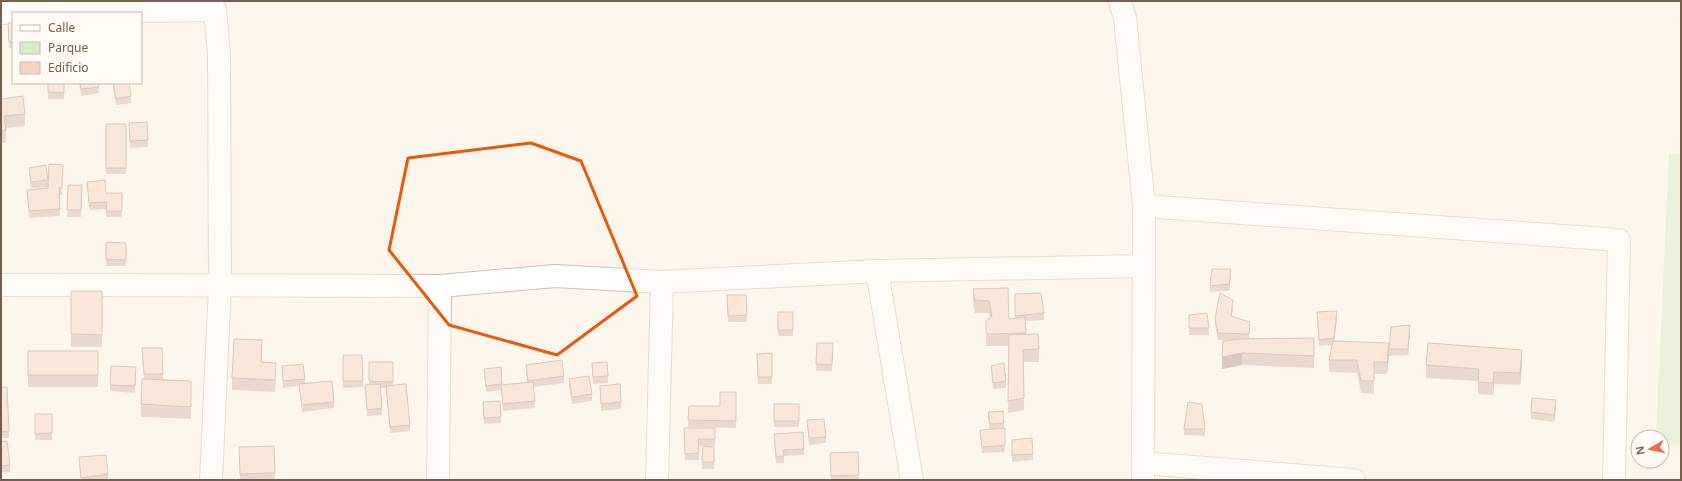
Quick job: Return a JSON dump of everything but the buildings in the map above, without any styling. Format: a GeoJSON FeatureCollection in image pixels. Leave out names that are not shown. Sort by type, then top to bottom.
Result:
{"type":"FeatureCollection","features":[{"type":"Feature","properties":{"kind":"street"},"geometry":{"type":"LineString","coordinates":[[1120,1],[1125,18],[1144,206],[1143,471],[1354,480]]}},
{"type":"Feature","properties":{"kind":"street"},"geometry":{"type":"LineString","coordinates":[[72,12],[215,10],[219,53],[220,285],[211,480]]}},
{"type":"Feature","properties":{"kind":"street"},"geometry":{"type":"LineString","coordinates":[[1,13],[12,13]]}},
{"type":"Feature","properties":{"kind":"street"},"geometry":{"type":"LineString","coordinates":[[1144,206],[1619,240],[1614,480]]}},
{"type":"Feature","properties":{"kind":"street"},"geometry":{"type":"LineString","coordinates":[[1,285],[440,286],[554,276],[662,282],[877,270],[1144,266]]}},
{"type":"Feature","properties":{"kind":"street"},"geometry":{"type":"LineString","coordinates":[[877,270],[912,480]]}},
{"type":"Feature","properties":{"kind":"street"},"geometry":{"type":"LineString","coordinates":[[658,480],[662,282]]}},
{"type":"Feature","properties":{"kind":"street"},"geometry":{"type":"LineString","coordinates":[[438,480],[440,286]]}},
{"type":"Feature","properties":{"kind":"highlighted area"},"geometry":{"type":"Polygon","coordinates":[[[531,143],[581,161],[637,296],[557,355],[449,325],[389,250],[408,158],[531,143]]]}},
{"type":"Feature","properties":{"kind":"green space"},"geometry":{"type":"Polygon","coordinates":[[[1669,153],[1681,154],[1681,448],[1670,447],[1670,429],[1656,429],[1669,153]]]}}]}
